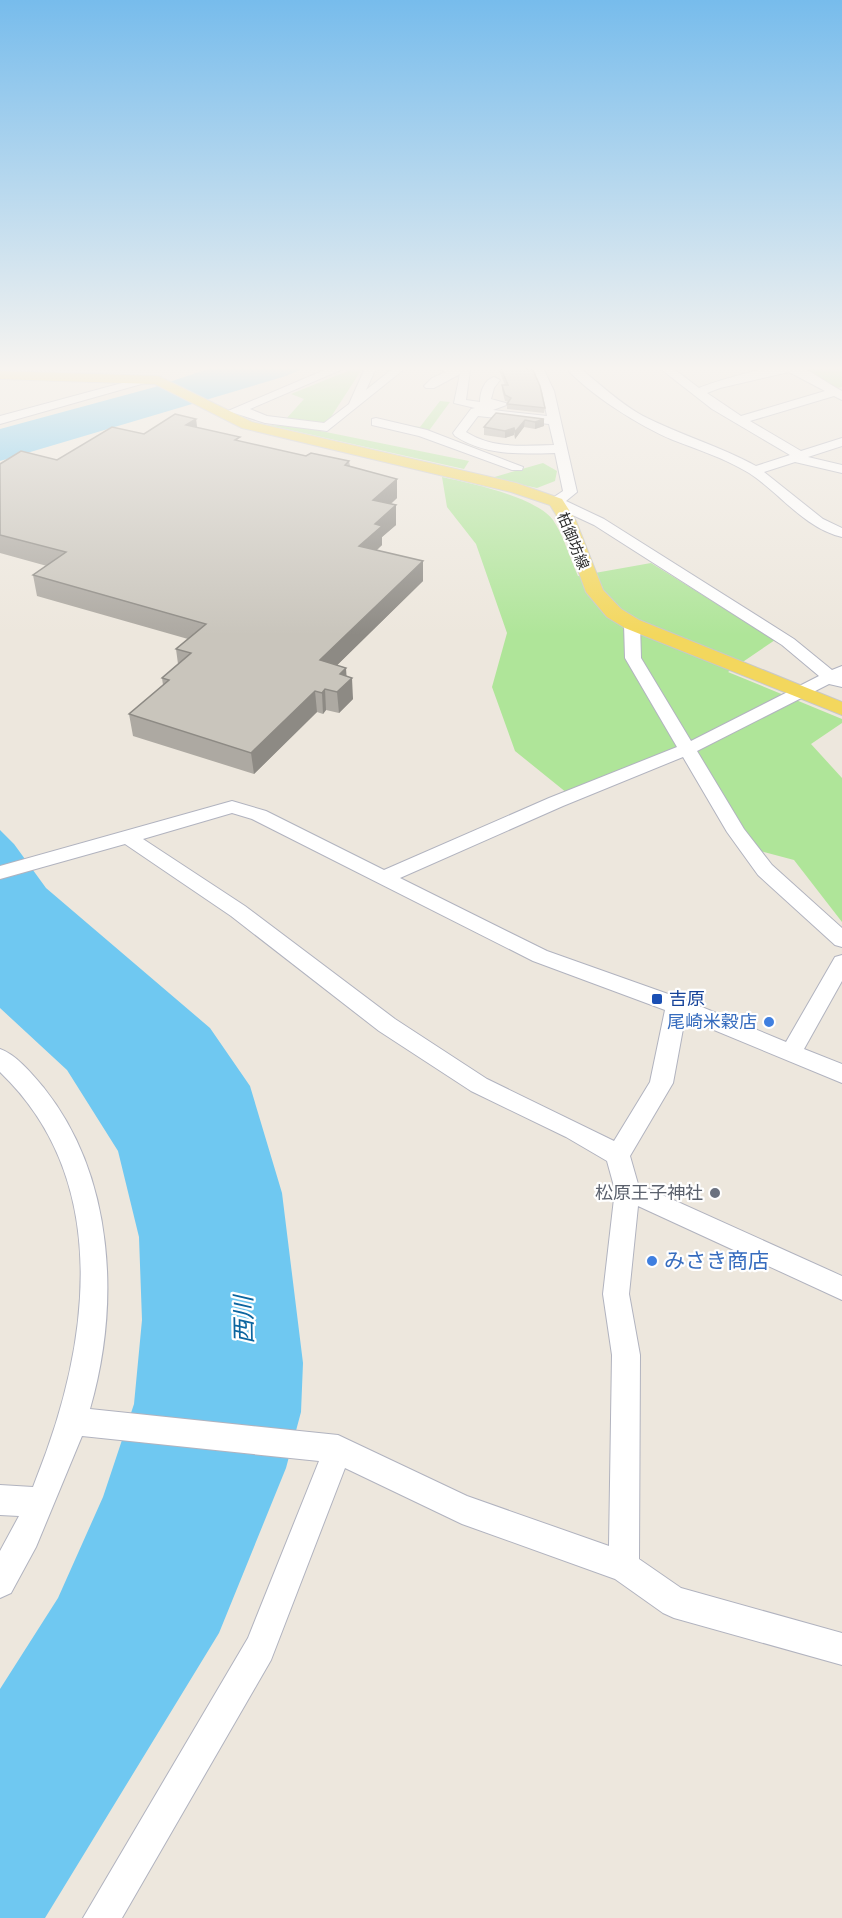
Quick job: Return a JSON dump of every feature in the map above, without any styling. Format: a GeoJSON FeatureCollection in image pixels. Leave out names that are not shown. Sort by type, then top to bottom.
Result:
{"type":"FeatureCollection","features":[{"type":"Feature","properties":{"kind":"main road","name":"柏御坊線"},"geometry":{"type":"LineString","coordinates":[[381,456],[479,478],[556,502],[568,521],[595,592],[614,613],[632,624],[842,709]]}},
{"type":"Feature","properties":{"kind":"street"},"geometry":{"type":"LineString","coordinates":[[485,456],[517,467]]}},
{"type":"Feature","properties":{"kind":"street"},"geometry":{"type":"LineString","coordinates":[[479,478],[551,456]]}},
{"type":"Feature","properties":{"kind":"street"},"geometry":{"type":"LineString","coordinates":[[556,502],[570,492],[563,456]]}},
{"type":"Feature","properties":{"kind":"street"},"geometry":{"type":"LineString","coordinates":[[727,456],[755,471],[818,522],[842,533]]}},
{"type":"Feature","properties":{"kind":"street"},"geometry":{"type":"LineString","coordinates":[[796,456],[842,469]]}},
{"type":"Feature","properties":{"kind":"street"},"geometry":{"type":"LineString","coordinates":[[755,471],[807,456]]}},
{"type":"Feature","properties":{"kind":"street"},"geometry":{"type":"LineString","coordinates":[[556,502],[600,522],[779,636],[837,678]]}},
{"type":"Feature","properties":{"kind":"street"},"geometry":{"type":"LineString","coordinates":[[632,624],[633,658],[736,832],[765,870],[842,940]]}},
{"type":"Feature","properties":{"kind":"street"},"geometry":{"type":"LineString","coordinates":[[384,877],[556,801],[686,750],[798,693],[837,678]]}},
{"type":"Feature","properties":{"kind":"street"},"geometry":{"type":"LineString","coordinates":[[0,873],[232,807],[259,814],[540,956],[677,1006],[842,1074]]}},
{"type":"Feature","properties":{"kind":"street"},"geometry":{"type":"LineString","coordinates":[[129,838],[238,911],[387,1025],[478,1085],[574,1130],[618,1155]]}},
{"type":"Feature","properties":{"kind":"street"},"geometry":{"type":"LineString","coordinates":[[791,1053],[842,962]]}},
{"type":"Feature","properties":{"kind":"street"},"geometry":{"type":"LineString","coordinates":[[624,1566],[626,1355],[616,1294],[627,1190],[618,1155],[661,1083],[677,1006]]}},
{"type":"Feature","properties":{"kind":"street"},"geometry":{"type":"LineString","coordinates":[[0,1058],[32,1090],[69,1150],[89,1220],[95,1259],[93,1325],[88,1367],[73,1421],[59,1462],[41,1502],[0,1582]]}},
{"type":"Feature","properties":{"kind":"street"},"geometry":{"type":"LineString","coordinates":[[627,1190],[842,1288]]}},
{"type":"Feature","properties":{"kind":"street"},"geometry":{"type":"LineString","coordinates":[[73,1421],[328,1448],[462,1509],[624,1566],[674,1602],[842,1649]]}},
{"type":"Feature","properties":{"kind":"street"},"geometry":{"type":"LineString","coordinates":[[101,1918],[260,1649],[328,1448]]}},
{"type":"Feature","properties":{"kind":"street"},"geometry":{"type":"LineString","coordinates":[[0,1500],[41,1502]]}},
{"type":"Feature","properties":{"kind":"green space"},"geometry":{"type":"Polygon","coordinates":[[[404,456],[442,456],[469,461],[464,469],[404,456]]]}},
{"type":"Feature","properties":{"kind":"green space"},"geometry":{"type":"Polygon","coordinates":[[[543,463],[557,471],[555,481],[537,488],[491,478],[543,463]]]}},
{"type":"Feature","properties":{"kind":"green space"},"geometry":{"type":"Polygon","coordinates":[[[442,477],[502,492],[532,504],[544,512],[557,526],[578,576],[651,563],[775,640],[728,672],[842,719],[842,723],[811,744],[842,778],[842,922],[794,860],[753,849],[690,742],[567,793],[515,751],[492,687],[507,633],[476,544],[447,507],[442,477]]]}},
{"type":"Feature","properties":{"kind":"water"},"geometry":{"type":"Polygon","coordinates":[[[0,456],[18,456],[0,461],[0,456]]]}},
{"type":"Feature","properties":{"kind":"water","name":"西川"},"geometry":{"type":"Polygon","coordinates":[[[0,830],[14,844],[46,888],[210,1028],[250,1086],[282,1193],[303,1363],[301,1412],[286,1468],[219,1633],[45,1918],[0,1918],[0,1689],[58,1598],[103,1497],[134,1404],[142,1320],[139,1237],[118,1151],[67,1070],[0,1008],[0,830]]]}},
{"type":"Feature","properties":{"kind":"building"},"geometry":{"type":"Polygon","coordinates":[[[14,456],[39,456],[57,460],[64,456],[323,456],[349,461],[345,465],[397,479],[373,500],[396,505],[375,524],[382,526],[359,546],[423,561],[320,660],[346,668],[340,674],[352,678],[337,692],[325,689],[322,693],[315,691],[251,753],[129,714],[169,680],[162,678],[191,653],[176,649],[206,624],[33,575],[66,552],[0,535],[0,464],[14,456]]]}},
{"type":"Feature","properties":{"kind":"place","name":"吉原"},"geometry":{"type":"Point","coordinates":[657,999]}},
{"type":"Feature","properties":{"kind":"place","name":"尾崎米穀店"},"geometry":{"type":"Point","coordinates":[769,1022]}},
{"type":"Feature","properties":{"kind":"place","name":"松原王子神社"},"geometry":{"type":"Point","coordinates":[715,1193]}},
{"type":"Feature","properties":{"kind":"place","name":"みさき商店"},"geometry":{"type":"Point","coordinates":[652,1261]}}]}
